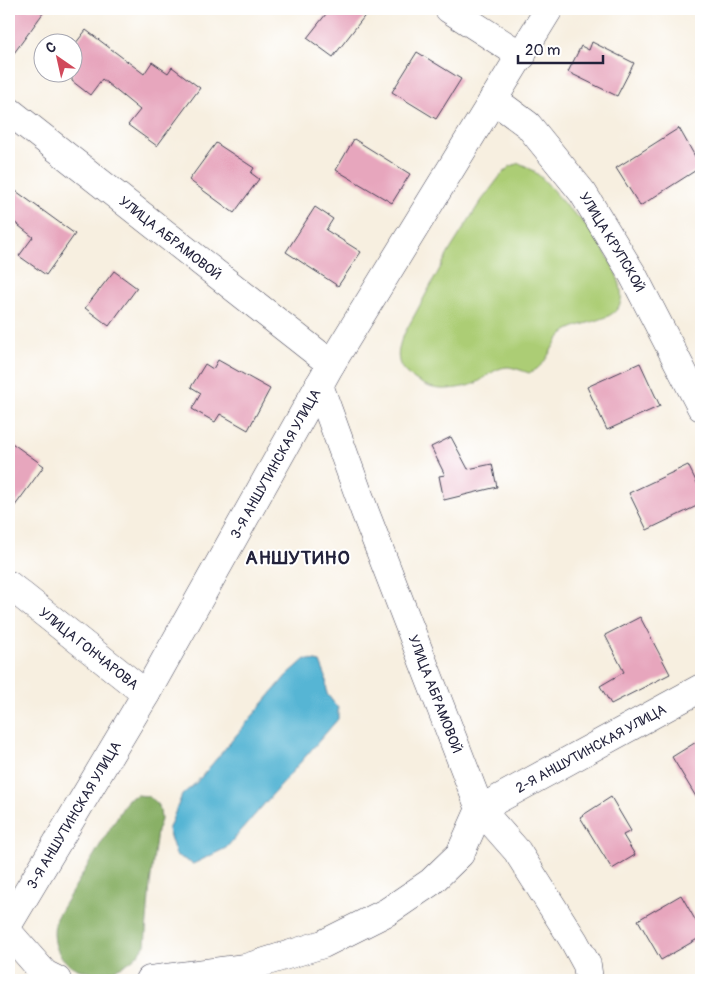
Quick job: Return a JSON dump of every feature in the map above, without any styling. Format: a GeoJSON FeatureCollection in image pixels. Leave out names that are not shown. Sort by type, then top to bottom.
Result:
{"type":"FeatureCollection","features":[{"type":"Feature","properties":{"kind":"street"},"geometry":{"type":"LineString","coordinates":[[450,9],[522,56]]}},
{"type":"Feature","properties":{"kind":"street","name":"3-Я АНШУТИНСКАЯ УЛИЦА"},"geometry":{"type":"LineString","coordinates":[[9,923],[146,694],[325,375],[522,56],[549,9]]}},
{"type":"Feature","properties":{"kind":"street","name":"УЛИЦА КРУПСКОЙ"},"geometry":{"type":"LineString","coordinates":[[494,99],[528,125],[583,193],[633,275],[701,407]]}},
{"type":"Feature","properties":{"kind":"street","name":"УЛИЦА АБРАМОВОЙ"},"geometry":{"type":"LineString","coordinates":[[9,111],[325,375],[369,521],[480,809],[517,852],[574,940],[588,965],[589,980]]}},
{"type":"Feature","properties":{"kind":"street","name":"УЛИЦА ГОНЧАРОВА"},"geometry":{"type":"LineString","coordinates":[[9,585],[146,694]]}},
{"type":"Feature","properties":{"kind":"street","name":"2-Я АНШУТИНСКАЯ УЛИЦА"},"geometry":{"type":"LineString","coordinates":[[480,809],[701,688]]}},
{"type":"Feature","properties":{"kind":"street"},"geometry":{"type":"LineString","coordinates":[[150,980],[245,968],[323,944],[387,912],[431,882],[460,854],[480,809]]}},
{"type":"Feature","properties":{"kind":"street"},"geometry":{"type":"LineString","coordinates":[[9,933],[45,974],[57,980]]}},
{"type":"Feature","properties":{"kind":"green space"},"geometry":{"type":"Polygon","coordinates":[[[519,163],[541,177],[592,232],[605,251],[616,274],[620,285],[620,304],[610,315],[570,329],[564,333],[546,360],[537,369],[529,373],[507,367],[498,369],[476,383],[466,386],[437,389],[427,386],[410,376],[402,368],[398,354],[402,338],[450,250],[479,204],[501,175],[509,167],[519,163]]]}},
{"type":"Feature","properties":{"kind":"green space"},"geometry":{"type":"Polygon","coordinates":[[[137,795],[147,796],[155,801],[160,809],[161,820],[157,831],[150,884],[145,945],[133,959],[118,968],[101,972],[85,971],[71,965],[60,955],[54,939],[56,918],[128,799],[137,795]]]}},
{"type":"Feature","properties":{"kind":"water"},"geometry":{"type":"Polygon","coordinates":[[[305,659],[320,662],[326,677],[327,694],[338,708],[338,719],[226,848],[193,864],[176,855],[168,830],[182,795],[197,782],[286,676],[305,659]]]}},
{"type":"Feature","properties":{"kind":"building"},"geometry":{"type":"Polygon","coordinates":[[[9,9],[46,9],[9,60],[9,9]]]}},
{"type":"Feature","properties":{"kind":"building"},"geometry":{"type":"Polygon","coordinates":[[[330,9],[370,9],[333,57],[307,38],[330,9]]]}},
{"type":"Feature","properties":{"kind":"building"},"geometry":{"type":"Polygon","coordinates":[[[86,30],[144,74],[152,62],[168,73],[172,67],[200,88],[157,146],[128,125],[140,110],[102,79],[90,95],[73,82],[82,82],[82,35],[86,30]]]}},
{"type":"Feature","properties":{"kind":"building"},"geometry":{"type":"Polygon","coordinates":[[[592,42],[634,63],[617,96],[568,72],[581,46],[589,50],[592,42]]]}},
{"type":"Feature","properties":{"kind":"building"},"geometry":{"type":"Polygon","coordinates":[[[417,52],[461,79],[436,119],[392,92],[417,52]]]}},
{"type":"Feature","properties":{"kind":"building"},"geometry":{"type":"Polygon","coordinates":[[[679,128],[701,167],[640,206],[616,168],[679,128]]]}},
{"type":"Feature","properties":{"kind":"building"},"geometry":{"type":"Polygon","coordinates":[[[354,139],[410,174],[392,203],[336,170],[354,139]]]}},
{"type":"Feature","properties":{"kind":"building"},"geometry":{"type":"Polygon","coordinates":[[[216,143],[254,168],[251,173],[259,179],[234,213],[189,180],[216,143]]]}},
{"type":"Feature","properties":{"kind":"building"},"geometry":{"type":"Polygon","coordinates":[[[9,186],[75,234],[46,275],[19,256],[33,237],[9,218],[9,186]]]}},
{"type":"Feature","properties":{"kind":"building"},"geometry":{"type":"Polygon","coordinates":[[[315,207],[333,219],[326,230],[361,252],[338,286],[286,252],[315,207]]]}},
{"type":"Feature","properties":{"kind":"building"},"geometry":{"type":"Polygon","coordinates":[[[114,271],[137,288],[109,326],[85,308],[114,271]]]}},
{"type":"Feature","properties":{"kind":"building"},"geometry":{"type":"Polygon","coordinates":[[[218,360],[270,389],[248,430],[220,414],[215,422],[192,409],[201,393],[191,387],[205,364],[213,369],[218,360]]]}},
{"type":"Feature","properties":{"kind":"building"},"geometry":{"type":"Polygon","coordinates":[[[640,363],[660,406],[607,430],[587,387],[640,363]]]}},
{"type":"Feature","properties":{"kind":"building"},"geometry":{"type":"Polygon","coordinates":[[[451,437],[468,469],[492,464],[497,487],[444,500],[439,476],[445,475],[431,447],[451,437]]]}},
{"type":"Feature","properties":{"kind":"building"},"geometry":{"type":"Polygon","coordinates":[[[9,441],[44,466],[9,514],[9,441]]]}},
{"type":"Feature","properties":{"kind":"building"},"geometry":{"type":"Polygon","coordinates":[[[688,465],[701,491],[701,504],[647,530],[629,493],[688,465]]]}},
{"type":"Feature","properties":{"kind":"building"},"geometry":{"type":"Polygon","coordinates":[[[640,617],[670,674],[611,704],[600,686],[624,672],[605,635],[640,617]]]}},
{"type":"Feature","properties":{"kind":"building"},"geometry":{"type":"Polygon","coordinates":[[[701,739],[701,805],[672,757],[701,739]]]}},
{"type":"Feature","properties":{"kind":"building"},"geometry":{"type":"Polygon","coordinates":[[[611,797],[631,831],[623,835],[635,855],[612,869],[580,817],[611,797]]]}},
{"type":"Feature","properties":{"kind":"building"},"geometry":{"type":"Polygon","coordinates":[[[681,895],[701,930],[701,937],[661,960],[638,920],[681,895]]]}},
{"type":"Feature","properties":{"kind":"district","name":"АНШУТИНО"},"geometry":{"type":"Point","coordinates":[298,558]}}]}
